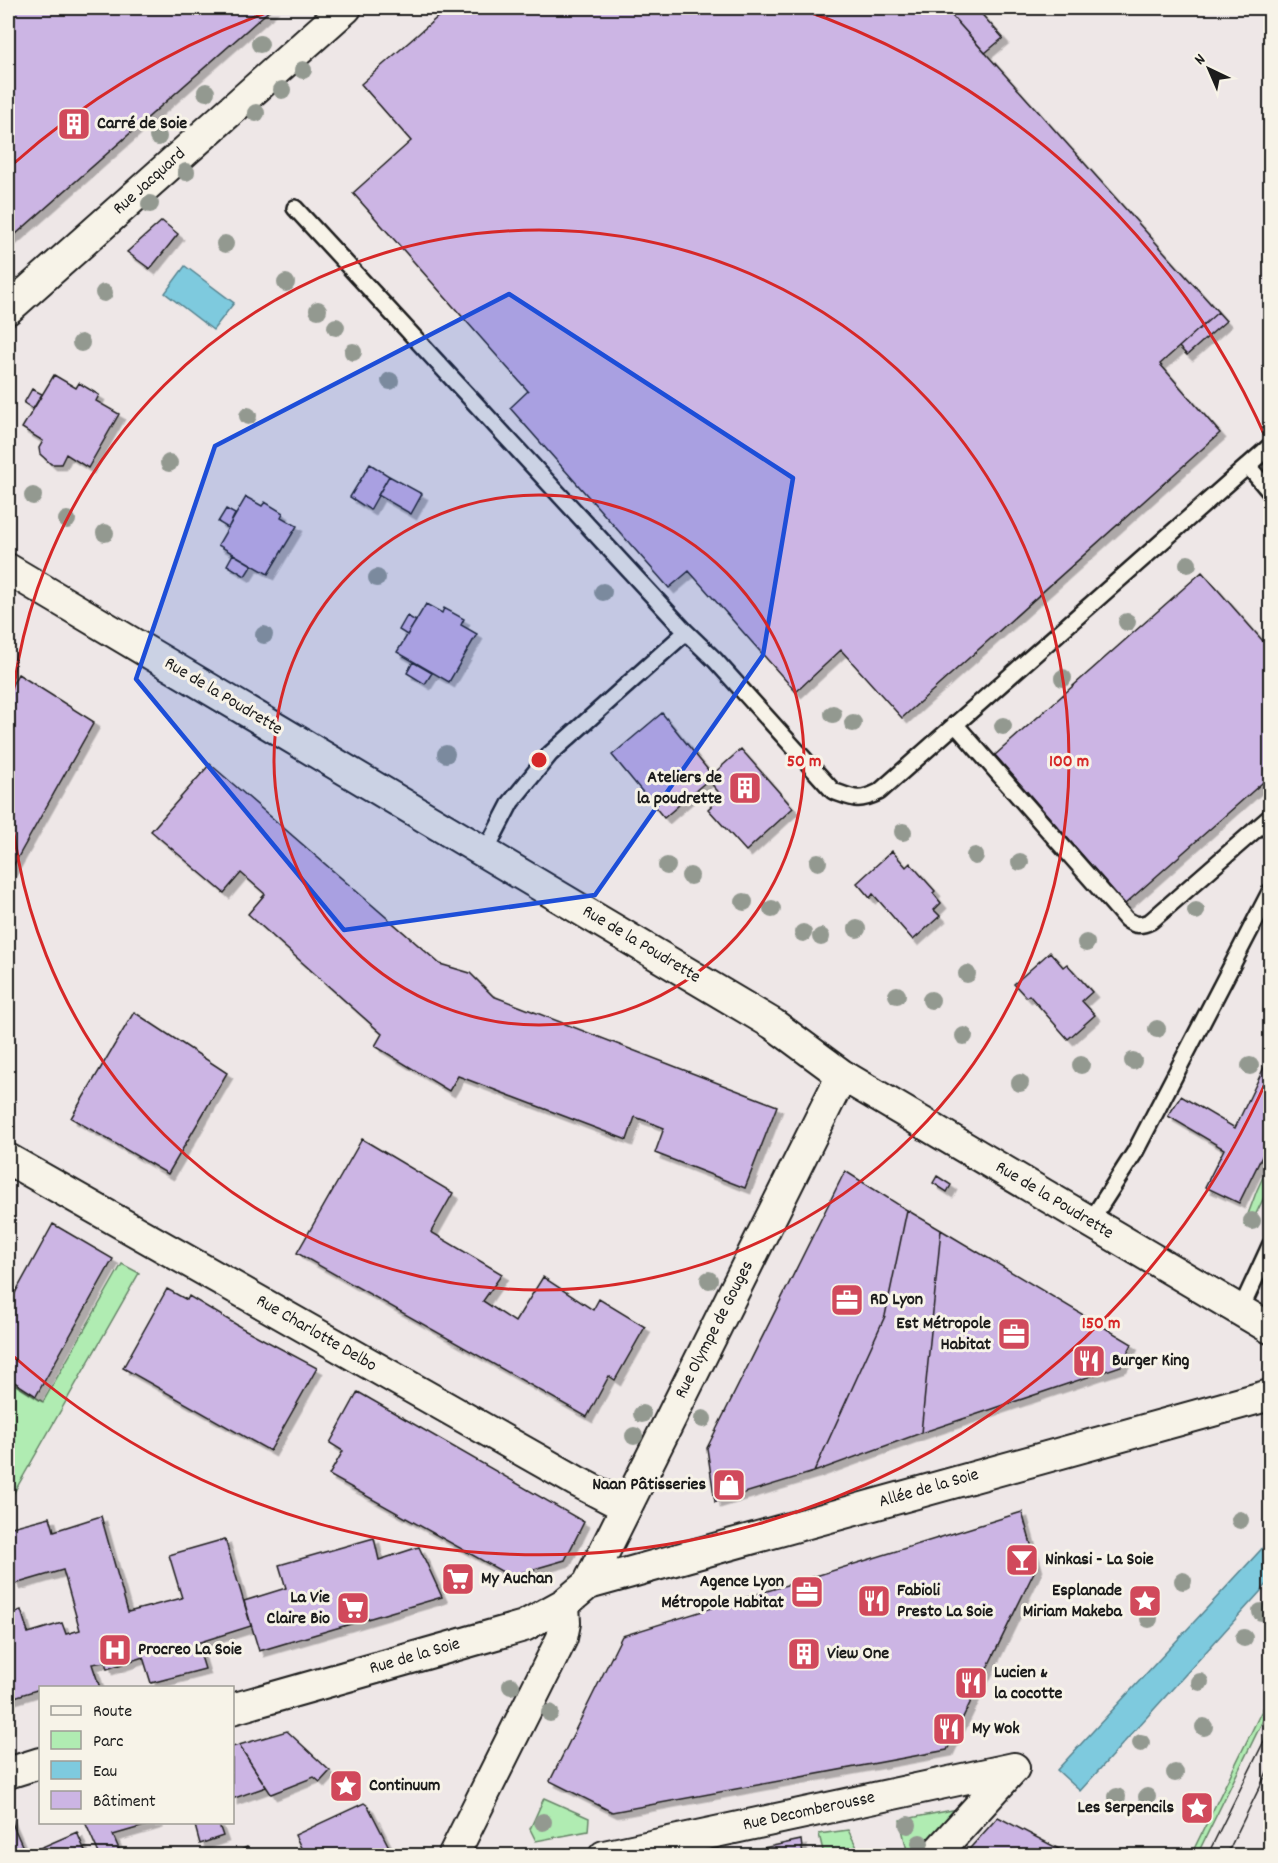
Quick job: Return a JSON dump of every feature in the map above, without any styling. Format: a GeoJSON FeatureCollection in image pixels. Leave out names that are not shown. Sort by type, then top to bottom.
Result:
{"type":"FeatureCollection","features":[{"type":"Feature","properties":{"kind":"street","name":"Rue Jacquard"},"geometry":{"type":"LineString","coordinates":[[8,309],[346,8]]}},
{"type":"Feature","properties":{"kind":"street","name":"Rue de la Poudrette"},"geometry":{"type":"LineString","coordinates":[[8,569],[773,1023],[842,1075],[1270,1328]]}},
{"type":"Feature","properties":{"kind":"street","name":"Rue Olympe de Gouges"},"geometry":{"type":"LineString","coordinates":[[588,1584],[842,1075]]}},
{"type":"Feature","properties":{"kind":"street","name":"Rue Charlotte Delbo"},"geometry":{"type":"LineString","coordinates":[[8,1159],[576,1481],[626,1507]]}},
{"type":"Feature","properties":{"kind":"street","name":"Allée de la Soie"},"geometry":{"type":"LineString","coordinates":[[588,1584],[1270,1395]]}},
{"type":"Feature","properties":{"kind":"street","name":"Rue de la Soie"},"geometry":{"type":"LineString","coordinates":[[234,1708],[524,1626],[564,1604],[588,1584]]}},
{"type":"Feature","properties":{"kind":"street"},"geometry":{"type":"LineString","coordinates":[[453,1856],[562,1638],[565,1623],[564,1604]]}},
{"type":"Feature","properties":{"kind":"street"},"geometry":{"type":"LineString","coordinates":[[8,1773],[39,1763]]}},
{"type":"Feature","properties":{"kind":"street","name":"Rue Decomberousse"},"geometry":{"type":"LineString","coordinates":[[604,1856],[1014,1768],[934,1856]]}},
{"type":"Feature","properties":{"kind":"lane"},"geometry":{"type":"LineString","coordinates":[[295,208],[686,632],[715,660],[833,791],[849,797],[863,800],[879,792],[1270,446]]}},
{"type":"Feature","properties":{"kind":"lane"},"geometry":{"type":"LineString","coordinates":[[1248,466],[1270,492]]}},
{"type":"Feature","properties":{"kind":"lane"},"geometry":{"type":"LineString","coordinates":[[485,852],[511,802],[550,754],[686,632]]}},
{"type":"Feature","properties":{"kind":"lane"},"geometry":{"type":"LineString","coordinates":[[955,724],[1133,925],[1143,925],[1152,921],[1270,817]]}},
{"type":"Feature","properties":{"kind":"lane"},"geometry":{"type":"LineString","coordinates":[[1090,1222],[1135,1152],[1270,892]]}},
{"type":"Feature","properties":{"kind":"lane"},"geometry":{"type":"LineString","coordinates":[[1240,1311],[1270,1246]]}},
{"type":"Feature","properties":{"kind":"highlighted area"},"geometry":{"type":"Polygon","coordinates":[[[509,294],[793,478],[763,655],[595,895],[344,930],[136,679],[215,446],[509,294]]]}},
{"type":"Feature","properties":{"kind":"green space"},"geometry":{"type":"Polygon","coordinates":[[[1270,1162],[1270,1185],[1249,1228],[1244,1225],[1270,1162]]]}},
{"type":"Feature","properties":{"kind":"green space"},"geometry":{"type":"Polygon","coordinates":[[[122,1264],[139,1273],[8,1503],[8,1380],[43,1402],[122,1264]]]}},
{"type":"Feature","properties":{"kind":"green space"},"geometry":{"type":"Polygon","coordinates":[[[1270,1694],[1270,1706],[1197,1855],[1191,1855],[1270,1694]]]}},
{"type":"Feature","properties":{"kind":"green space"},"geometry":{"type":"Polygon","coordinates":[[[544,1798],[589,1818],[588,1831],[536,1841],[530,1829],[544,1798]]]}},
{"type":"Feature","properties":{"kind":"green space"},"geometry":{"type":"Polygon","coordinates":[[[958,1809],[918,1855],[908,1855],[900,1820],[958,1809]]]}},
{"type":"Feature","properties":{"kind":"green space"},"geometry":{"type":"Polygon","coordinates":[[[848,1830],[861,1855],[824,1855],[819,1834],[848,1830]]]}},
{"type":"Feature","properties":{"kind":"water"},"geometry":{"type":"Polygon","coordinates":[[[185,266],[234,303],[213,330],[165,293],[185,266]]]}},
{"type":"Feature","properties":{"kind":"water"},"geometry":{"type":"Polygon","coordinates":[[[1270,1540],[1270,1581],[1080,1791],[1057,1770],[1270,1540]]]}},
{"type":"Feature","properties":{"kind":"building","name":"Carré de Soie"},"geometry":{"type":"Polygon","coordinates":[[[8,8],[272,8],[8,241],[8,8]]]}},
{"type":"Feature","properties":{"kind":"building"},"geometry":{"type":"Polygon","coordinates":[[[448,8],[945,8],[1218,312],[1160,364],[1220,433],[902,718],[841,650],[796,692],[689,571],[669,588],[510,408],[528,391],[353,193],[411,141],[361,84],[448,8]]]}},
{"type":"Feature","properties":{"kind":"building"},"geometry":{"type":"Polygon","coordinates":[[[945,8],[976,8],[1003,38],[985,53],[945,8]]]}},
{"type":"Feature","properties":{"kind":"building"},"geometry":{"type":"Polygon","coordinates":[[[162,221],[178,234],[150,269],[127,252],[162,221]]]}},
{"type":"Feature","properties":{"kind":"building"},"geometry":{"type":"Polygon","coordinates":[[[1218,312],[1226,321],[1187,355],[1179,347],[1218,312]]]}},
{"type":"Feature","properties":{"kind":"building"},"geometry":{"type":"Polygon","coordinates":[[[54,375],[76,388],[79,383],[99,395],[96,401],[119,414],[88,468],[66,454],[61,464],[51,464],[40,454],[39,448],[43,441],[22,428],[54,375]]]}},
{"type":"Feature","properties":{"kind":"building"},"geometry":{"type":"Polygon","coordinates":[[[32,389],[42,394],[33,409],[24,403],[32,389]]]}},
{"type":"Feature","properties":{"kind":"building"},"geometry":{"type":"Polygon","coordinates":[[[370,464],[389,476],[370,510],[350,497],[370,464]]]}},
{"type":"Feature","properties":{"kind":"building"},"geometry":{"type":"Polygon","coordinates":[[[389,476],[422,494],[411,514],[378,495],[389,476]]]}},
{"type":"Feature","properties":{"kind":"building"},"geometry":{"type":"Polygon","coordinates":[[[246,497],[262,506],[265,502],[283,513],[281,517],[297,526],[268,574],[218,545],[246,497]]]}},
{"type":"Feature","properties":{"kind":"building"},"geometry":{"type":"Polygon","coordinates":[[[226,509],[235,514],[228,528],[218,522],[226,509]]]}},
{"type":"Feature","properties":{"kind":"building"},"geometry":{"type":"Polygon","coordinates":[[[233,554],[252,565],[245,576],[227,565],[233,554]]]}},
{"type":"Feature","properties":{"kind":"building"},"geometry":{"type":"Polygon","coordinates":[[[1202,572],[1270,649],[1270,776],[1125,904],[995,755],[1202,572]]]}},
{"type":"Feature","properties":{"kind":"building"},"geometry":{"type":"Polygon","coordinates":[[[426,604],[442,613],[444,608],[464,619],[461,625],[477,634],[449,682],[397,652],[426,604]]]}},
{"type":"Feature","properties":{"kind":"building"},"geometry":{"type":"Polygon","coordinates":[[[407,616],[416,621],[407,635],[399,630],[407,616]]]}},
{"type":"Feature","properties":{"kind":"building"},"geometry":{"type":"Polygon","coordinates":[[[413,662],[432,673],[425,684],[407,673],[413,662]]]}},
{"type":"Feature","properties":{"kind":"building"},"geometry":{"type":"Polygon","coordinates":[[[18,674],[94,722],[8,875],[8,692],[18,674]]]}},
{"type":"Feature","properties":{"kind":"building","name":"Ateliers de la poudrette"},"geometry":{"type":"Polygon","coordinates":[[[662,713],[712,775],[741,749],[793,808],[746,851],[708,809],[722,796],[708,780],[664,818],[612,755],[662,713]]]}},
{"type":"Feature","properties":{"kind":"building"},"geometry":{"type":"Polygon","coordinates":[[[210,764],[440,964],[470,973],[493,996],[777,1106],[745,1188],[655,1153],[664,1128],[649,1122],[635,1117],[627,1140],[458,1076],[449,1091],[375,1046],[382,1034],[248,914],[265,894],[241,873],[224,893],[151,831],[210,764]]]}},
{"type":"Feature","properties":{"kind":"building"},"geometry":{"type":"Polygon","coordinates":[[[892,851],[906,867],[910,863],[935,891],[933,893],[941,903],[934,910],[940,916],[913,940],[873,894],[870,898],[857,883],[892,851]]]}},
{"type":"Feature","properties":{"kind":"building"},"geometry":{"type":"Polygon","coordinates":[[[1050,952],[1063,967],[1067,964],[1092,992],[1082,1001],[1095,1015],[1068,1039],[1029,995],[1026,997],[1014,984],[1050,952]]]}},
{"type":"Feature","properties":{"kind":"building"},"geometry":{"type":"Polygon","coordinates":[[[134,1012],[227,1073],[168,1174],[71,1118],[134,1012]]]}},
{"type":"Feature","properties":{"kind":"building"},"geometry":{"type":"Polygon","coordinates":[[[1270,1055],[1270,1140],[1239,1203],[1205,1187],[1224,1149],[1168,1116],[1181,1096],[1235,1128],[1270,1055]]]}},
{"type":"Feature","properties":{"kind":"building"},"geometry":{"type":"Polygon","coordinates":[[[362,1139],[453,1193],[431,1232],[502,1274],[483,1301],[515,1322],[543,1277],[593,1310],[599,1299],[645,1327],[615,1380],[609,1376],[587,1417],[297,1253],[362,1139]]]}},
{"type":"Feature","properties":{"kind":"building"},"geometry":{"type":"Polygon","coordinates":[[[845,1171],[907,1210],[885,1316],[814,1472],[715,1502],[707,1448],[845,1171]]]}},
{"type":"Feature","properties":{"kind":"building"},"geometry":{"type":"Polygon","coordinates":[[[937,1176],[951,1185],[947,1192],[933,1183],[937,1176]]]}},
{"type":"Feature","properties":{"kind":"building"},"geometry":{"type":"Polygon","coordinates":[[[907,1210],[941,1230],[921,1433],[814,1472],[885,1316],[907,1210]]]}},
{"type":"Feature","properties":{"kind":"building"},"geometry":{"type":"Polygon","coordinates":[[[53,1224],[113,1259],[36,1396],[8,1378],[13,1371],[8,1368],[8,1306],[53,1224]]]}},
{"type":"Feature","properties":{"kind":"building"},"geometry":{"type":"Polygon","coordinates":[[[941,1230],[1132,1344],[1121,1366],[921,1433],[941,1230]]]}},
{"type":"Feature","properties":{"kind":"building"},"geometry":{"type":"Polygon","coordinates":[[[167,1289],[187,1300],[189,1296],[242,1328],[317,1368],[270,1451],[123,1368],[167,1289]]]}},
{"type":"Feature","properties":{"kind":"building"},"geometry":{"type":"Polygon","coordinates":[[[358,1392],[584,1522],[565,1560],[510,1576],[329,1475],[343,1451],[330,1443],[358,1392]]]}},
{"type":"Feature","properties":{"kind":"building","name":"View One"},"geometry":{"type":"Polygon","coordinates":[[[1022,1512],[1037,1566],[947,1750],[612,1812],[550,1781],[622,1636],[1022,1512]]]}},
{"type":"Feature","properties":{"kind":"building"},"geometry":{"type":"Polygon","coordinates":[[[101,1516],[128,1612],[182,1598],[169,1555],[225,1539],[251,1626],[197,1643],[205,1669],[151,1683],[143,1657],[107,1669],[105,1662],[92,1664],[99,1686],[39,1686],[39,1689],[8,1699],[8,1615],[21,1610],[28,1633],[62,1623],[66,1634],[80,1630],[63,1570],[15,1584],[8,1561],[8,1528],[50,1517],[54,1531],[101,1516]]]}},
{"type":"Feature","properties":{"kind":"building"},"geometry":{"type":"Polygon","coordinates":[[[374,1538],[379,1560],[419,1547],[442,1597],[259,1651],[244,1601],[286,1588],[279,1565],[374,1538]]]}},
{"type":"Feature","properties":{"kind":"building"},"geometry":{"type":"Polygon","coordinates":[[[287,1731],[330,1771],[320,1782],[314,1777],[271,1794],[239,1745],[287,1731]]]}},
{"type":"Feature","properties":{"kind":"building"},"geometry":{"type":"Polygon","coordinates":[[[239,1745],[266,1787],[234,1798],[234,1746],[239,1745]]]}},
{"type":"Feature","properties":{"kind":"building"},"geometry":{"type":"Polygon","coordinates":[[[364,1803],[368,1806],[390,1849],[366,1856],[305,1856],[295,1835],[364,1803]]]}},
{"type":"Feature","properties":{"kind":"building"},"geometry":{"type":"Polygon","coordinates":[[[8,1814],[24,1850],[12,1856],[8,1856],[8,1814]]]}},
{"type":"Feature","properties":{"kind":"building"},"geometry":{"type":"Polygon","coordinates":[[[998,1817],[1072,1856],[963,1856],[998,1817]]]}},
{"type":"Feature","properties":{"kind":"building"},"geometry":{"type":"Polygon","coordinates":[[[86,1824],[151,1824],[113,1835],[122,1856],[100,1856],[86,1824]]]}},
{"type":"Feature","properties":{"kind":"building"},"geometry":{"type":"Polygon","coordinates":[[[195,1824],[219,1824],[223,1836],[200,1844],[195,1824]]]}},
{"type":"Feature","properties":{"kind":"building"},"geometry":{"type":"Polygon","coordinates":[[[77,1832],[87,1856],[26,1856],[26,1854],[77,1832]]]}},
{"type":"Feature","properties":{"kind":"building"},"geometry":{"type":"Polygon","coordinates":[[[801,1840],[803,1856],[725,1856],[801,1840]]]}},
{"type":"Feature","properties":{"kind":"building"},"geometry":{"type":"Polygon","coordinates":[[[247,1847],[252,1856],[236,1856],[235,1853],[247,1847]]]}},
{"type":"Feature","properties":{"kind":"tram line"},"geometry":{"type":"LineString","coordinates":[[1207,1856],[1270,1729]]}},
{"type":"Feature","properties":{"kind":"tram line"},"geometry":{"type":"LineString","coordinates":[[1226,1856],[1270,1766]]}},
{"type":"Feature","properties":{"kind":"place","name":"Carré de Soie"},"geometry":{"type":"Point","coordinates":[74,124]}},
{"type":"Feature","properties":{"kind":"place","name":"Ateliers de la poudrette"},"geometry":{"type":"Point","coordinates":[745,788]}},
{"type":"Feature","properties":{"kind":"place","name":"RD Lyon"},"geometry":{"type":"Point","coordinates":[847,1300]}},
{"type":"Feature","properties":{"kind":"place","name":"Est Métropole Habitat"},"geometry":{"type":"Point","coordinates":[1014,1334]}},
{"type":"Feature","properties":{"kind":"place","name":"Burger King"},"geometry":{"type":"Point","coordinates":[1089,1361]}},
{"type":"Feature","properties":{"kind":"place","name":"Naan Pâtisseries"},"geometry":{"type":"Point","coordinates":[729,1485]}},
{"type":"Feature","properties":{"kind":"place","name":"Ninkasi - La Soie"},"geometry":{"type":"Point","coordinates":[1022,1560]}},
{"type":"Feature","properties":{"kind":"place","name":"My Auchan"},"geometry":{"type":"Point","coordinates":[458,1579]}},
{"type":"Feature","properties":{"kind":"place","name":"Agence Lyon Métropole Habitat"},"geometry":{"type":"Point","coordinates":[807,1592]}},
{"type":"Feature","properties":{"kind":"place","name":"Fabioli Presto La Soie"},"geometry":{"type":"Point","coordinates":[874,1601]}},
{"type":"Feature","properties":{"kind":"place","name":"Esplanade Miriam Makeba"},"geometry":{"type":"Point","coordinates":[1145,1601]}},
{"type":"Feature","properties":{"kind":"place","name":"La Vie Claire Bio"},"geometry":{"type":"Point","coordinates":[353,1608]}},
{"type":"Feature","properties":{"kind":"place","name":"Procreo La Soie"},"geometry":{"type":"Point","coordinates":[115,1650]}},
{"type":"Feature","properties":{"kind":"place","name":"View One"},"geometry":{"type":"Point","coordinates":[804,1654]}},
{"type":"Feature","properties":{"kind":"place","name":"Lucien & la cocotte"},"geometry":{"type":"Point","coordinates":[971,1683]}},
{"type":"Feature","properties":{"kind":"place","name":"My Wok"},"geometry":{"type":"Point","coordinates":[949,1729]}},
{"type":"Feature","properties":{"kind":"place","name":"Continuum"},"geometry":{"type":"Point","coordinates":[346,1786]}},
{"type":"Feature","properties":{"kind":"place","name":"Les Serpencils"},"geometry":{"type":"Point","coordinates":[1197,1808]}}]}
